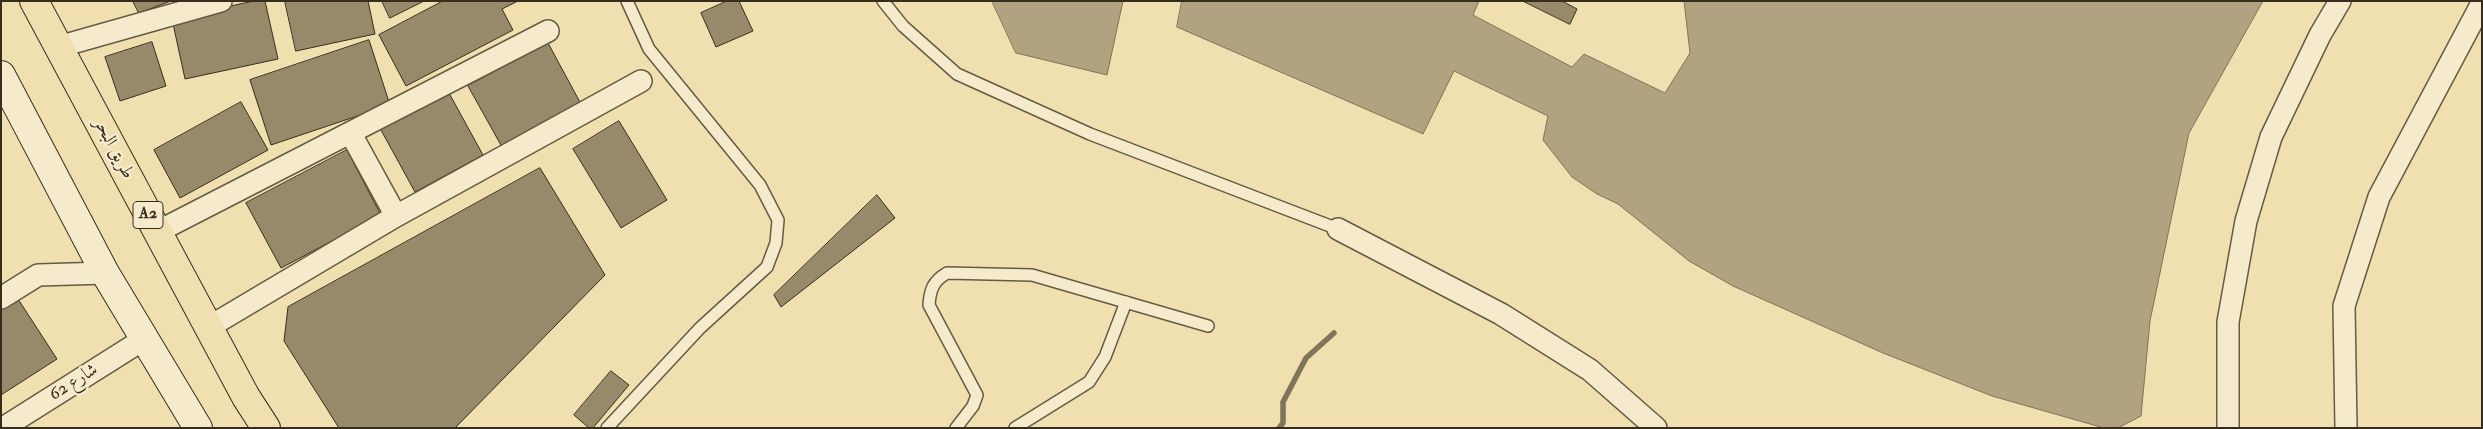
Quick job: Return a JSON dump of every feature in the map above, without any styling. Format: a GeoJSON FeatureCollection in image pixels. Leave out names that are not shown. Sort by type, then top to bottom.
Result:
{"type":"FeatureCollection","features":[{"type":"Feature","properties":{"kind":"highway","name":"طريق البحر"},"geometry":{"type":"LineString","coordinates":[[34,1],[246,396],[266,428]]}},
{"type":"Feature","properties":{"kind":"street"},"geometry":{"type":"LineString","coordinates":[[58,47],[221,1]]}},
{"type":"Feature","properties":{"kind":"street"},"geometry":{"type":"LineString","coordinates":[[2228,428],[2228,322],[2246,221],[2271,137],[2320,35],[2340,1]]}},
{"type":"Feature","properties":{"kind":"street"},"geometry":{"type":"LineString","coordinates":[[2346,428],[2344,306],[2346,297],[2379,197],[2482,3]]}},
{"type":"Feature","properties":{"kind":"street"},"geometry":{"type":"LineString","coordinates":[[157,232],[351,134],[548,31]]}},
{"type":"Feature","properties":{"kind":"street"},"geometry":{"type":"LineString","coordinates":[[1,75],[104,272],[198,428]]}},
{"type":"Feature","properties":{"kind":"street"},"geometry":{"type":"LineString","coordinates":[[209,327],[396,216],[641,81]]}},
{"type":"Feature","properties":{"kind":"street"},"geometry":{"type":"LineString","coordinates":[[351,134],[396,216]]}},
{"type":"Feature","properties":{"kind":"street"},"geometry":{"type":"LineString","coordinates":[[1338,229],[1501,314],[1590,370],[1656,428]]}},
{"type":"Feature","properties":{"kind":"street"},"geometry":{"type":"LineString","coordinates":[[1,298],[38,275],[104,272]]}},
{"type":"Feature","properties":{"kind":"street","name":"شارع 62"},"geometry":{"type":"LineString","coordinates":[[3,428],[144,339]]}},
{"type":"Feature","properties":{"kind":"lane"},"geometry":{"type":"LineString","coordinates":[[607,428],[700,328],[767,267],[776,243],[778,220],[760,185],[649,49],[627,1]]}},
{"type":"Feature","properties":{"kind":"lane"},"geometry":{"type":"LineString","coordinates":[[883,1],[903,26],[957,74],[1090,134],[1338,229]]}},
{"type":"Feature","properties":{"kind":"lane"},"geometry":{"type":"LineString","coordinates":[[956,428],[973,406],[977,395],[929,306],[930,290],[936,279],[946,272],[1032,275],[1208,326]]}},
{"type":"Feature","properties":{"kind":"lane"},"geometry":{"type":"LineString","coordinates":[[1015,428],[1090,382],[1105,357],[1126,302]]}},
{"type":"Feature","properties":{"kind":"shaded area"},"geometry":{"type":"Polygon","coordinates":[[[992,1],[1123,1],[1107,75],[1016,53],[992,1]]]}},
{"type":"Feature","properties":{"kind":"shaded area"},"geometry":{"type":"Polygon","coordinates":[[[1182,1],[1479,1],[1473,15],[1572,67],[1584,54],[1665,93],[1690,53],[1684,1],[2263,1],[2189,133],[2150,321],[2141,416],[2118,428],[2104,428],[1992,396],[1883,353],[1733,286],[1689,261],[1618,204],[1597,194],[1572,177],[1543,140],[1548,116],[1454,71],[1423,134],[1177,27],[1182,1]]]}},
{"type":"Feature","properties":{"kind":"building"},"geometry":{"type":"Polygon","coordinates":[[[133,1],[171,1],[139,13],[133,1]]]}},
{"type":"Feature","properties":{"kind":"building"},"geometry":{"type":"Polygon","coordinates":[[[254,1],[265,1],[278,59],[185,79],[172,19],[254,1]]]}},
{"type":"Feature","properties":{"kind":"building"},"geometry":{"type":"Polygon","coordinates":[[[285,1],[368,1],[375,34],[296,51],[285,1]]]}},
{"type":"Feature","properties":{"kind":"building"},"geometry":{"type":"Polygon","coordinates":[[[382,1],[424,1],[390,18],[382,1]]]}},
{"type":"Feature","properties":{"kind":"building"},"geometry":{"type":"Polygon","coordinates":[[[443,1],[518,1],[502,9],[513,30],[406,86],[379,35],[443,1]]]}},
{"type":"Feature","properties":{"kind":"building"},"geometry":{"type":"Polygon","coordinates":[[[727,1],[739,1],[753,31],[716,47],[701,13],[727,1]]]}},
{"type":"Feature","properties":{"kind":"building"},"geometry":{"type":"Polygon","coordinates":[[[1523,1],[1562,1],[1577,9],[1570,24],[1523,1]]]}},
{"type":"Feature","properties":{"kind":"building"},"geometry":{"type":"Polygon","coordinates":[[[369,40],[390,105],[271,145],[250,80],[369,40]]]}},
{"type":"Feature","properties":{"kind":"building"},"geometry":{"type":"Polygon","coordinates":[[[152,42],[166,86],[120,101],[105,57],[152,42]]]}},
{"type":"Feature","properties":{"kind":"building"},"geometry":{"type":"Polygon","coordinates":[[[548,43],[581,104],[502,147],[468,86],[548,43]]]}},
{"type":"Feature","properties":{"kind":"building"},"geometry":{"type":"Polygon","coordinates":[[[449,93],[483,155],[415,192],[381,130],[449,93]]]}},
{"type":"Feature","properties":{"kind":"building"},"geometry":{"type":"Polygon","coordinates":[[[241,102],[268,150],[180,198],[154,150],[241,102]]]}},
{"type":"Feature","properties":{"kind":"building"},"geometry":{"type":"Polygon","coordinates":[[[619,121],[667,200],[621,228],[573,149],[619,121]]]}},
{"type":"Feature","properties":{"kind":"building"},"geometry":{"type":"Polygon","coordinates":[[[347,150],[381,215],[281,268],[246,203],[347,150]]]}},
{"type":"Feature","properties":{"kind":"building"},"geometry":{"type":"Polygon","coordinates":[[[540,168],[605,275],[455,428],[339,428],[284,341],[288,307],[540,168]]]}},
{"type":"Feature","properties":{"kind":"building"},"geometry":{"type":"Polygon","coordinates":[[[877,195],[895,218],[781,307],[774,295],[877,195]]]}},
{"type":"Feature","properties":{"kind":"building"},"geometry":{"type":"Polygon","coordinates":[[[18,299],[57,359],[1,395],[1,310],[18,299]]]}},
{"type":"Feature","properties":{"kind":"building"},"geometry":{"type":"Polygon","coordinates":[[[611,371],[629,385],[593,428],[589,428],[574,415],[611,371]]]}},
{"type":"Feature","properties":{"kind":"waterway"},"geometry":{"type":"LineString","coordinates":[[1279,428],[1283,423],[1283,402],[1306,358],[1334,333]]}}]}
